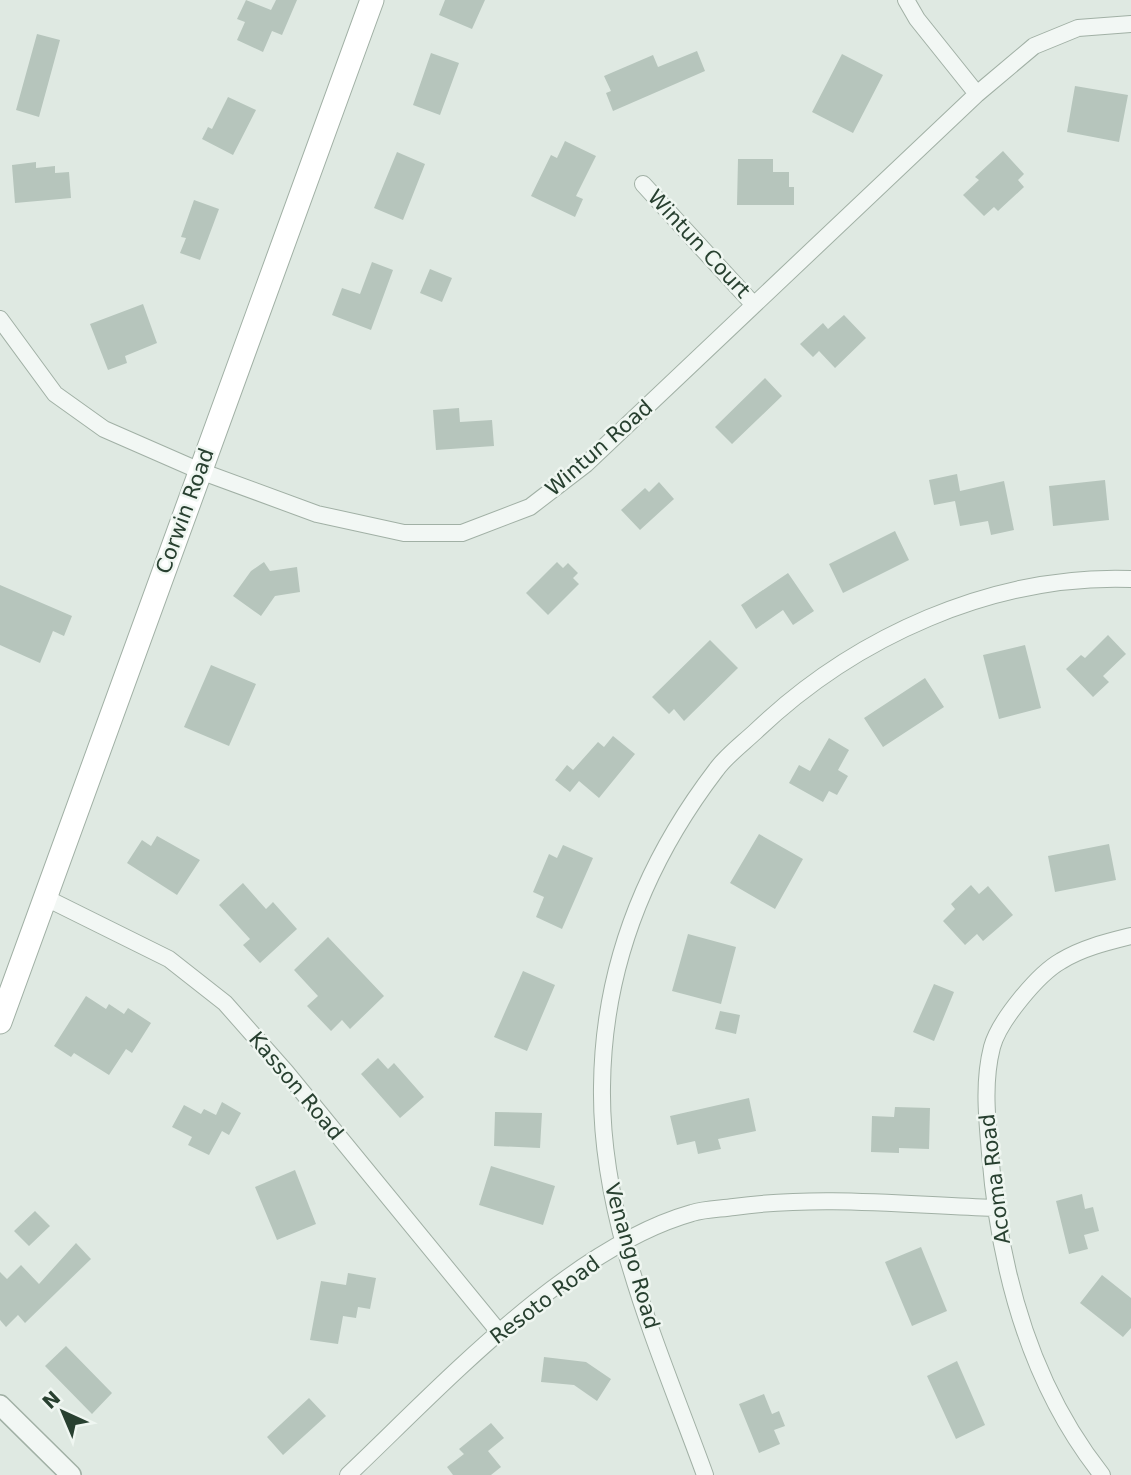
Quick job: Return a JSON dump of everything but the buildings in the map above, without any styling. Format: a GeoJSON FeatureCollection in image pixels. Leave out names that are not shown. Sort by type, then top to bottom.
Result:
{"type":"FeatureCollection","features":[{"type":"Feature","properties":{"kind":"main road","name":"Corwin Road"},"geometry":{"type":"LineString","coordinates":[[0,1023],[372,0]]}},
{"type":"Feature","properties":{"kind":"street"},"geometry":{"type":"LineString","coordinates":[[906,0],[917,19],[977,94]]}},
{"type":"Feature","properties":{"kind":"street","name":"Wintun Road"},"geometry":{"type":"LineString","coordinates":[[0,319],[55,394],[104,429],[200,471],[317,514],[404,533],[462,533],[530,507],[586,464],[977,94],[1034,46],[1078,28],[1131,24]]}},
{"type":"Feature","properties":{"kind":"street","name":"Wintun Court"},"geometry":{"type":"LineString","coordinates":[[643,184],[754,305]]}},
{"type":"Feature","properties":{"kind":"street","name":"Venango Road"},"geometry":{"type":"LineString","coordinates":[[705,1475],[624,1242],[607,1173],[601,1087],[609,996],[632,918],[669,838],[718,767],[790,701],[850,657],[919,622],[991,596],[1059,582],[1131,579]]}},
{"type":"Feature","properties":{"kind":"street","name":"Kasson Road"},"geometry":{"type":"LineString","coordinates":[[44,897],[169,959],[225,1003],[286,1072],[499,1332]]}},
{"type":"Feature","properties":{"kind":"street","name":"Acoma Road"},"geometry":{"type":"LineString","coordinates":[[1102,1475],[1079,1446],[1034,1359],[1010,1285],[994,1208],[985,1096],[993,1045],[1019,1001],[1059,961],[1102,943],[1131,936]]}},
{"type":"Feature","properties":{"kind":"street","name":"Resoto Road"},"geometry":{"type":"LineString","coordinates":[[348,1475],[499,1332],[554,1289],[624,1242],[692,1213],[778,1201],[994,1208]]}},
{"type":"Feature","properties":{"kind":"street"},"geometry":{"type":"LineString","coordinates":[[0,1405],[71,1475]]}}]}
